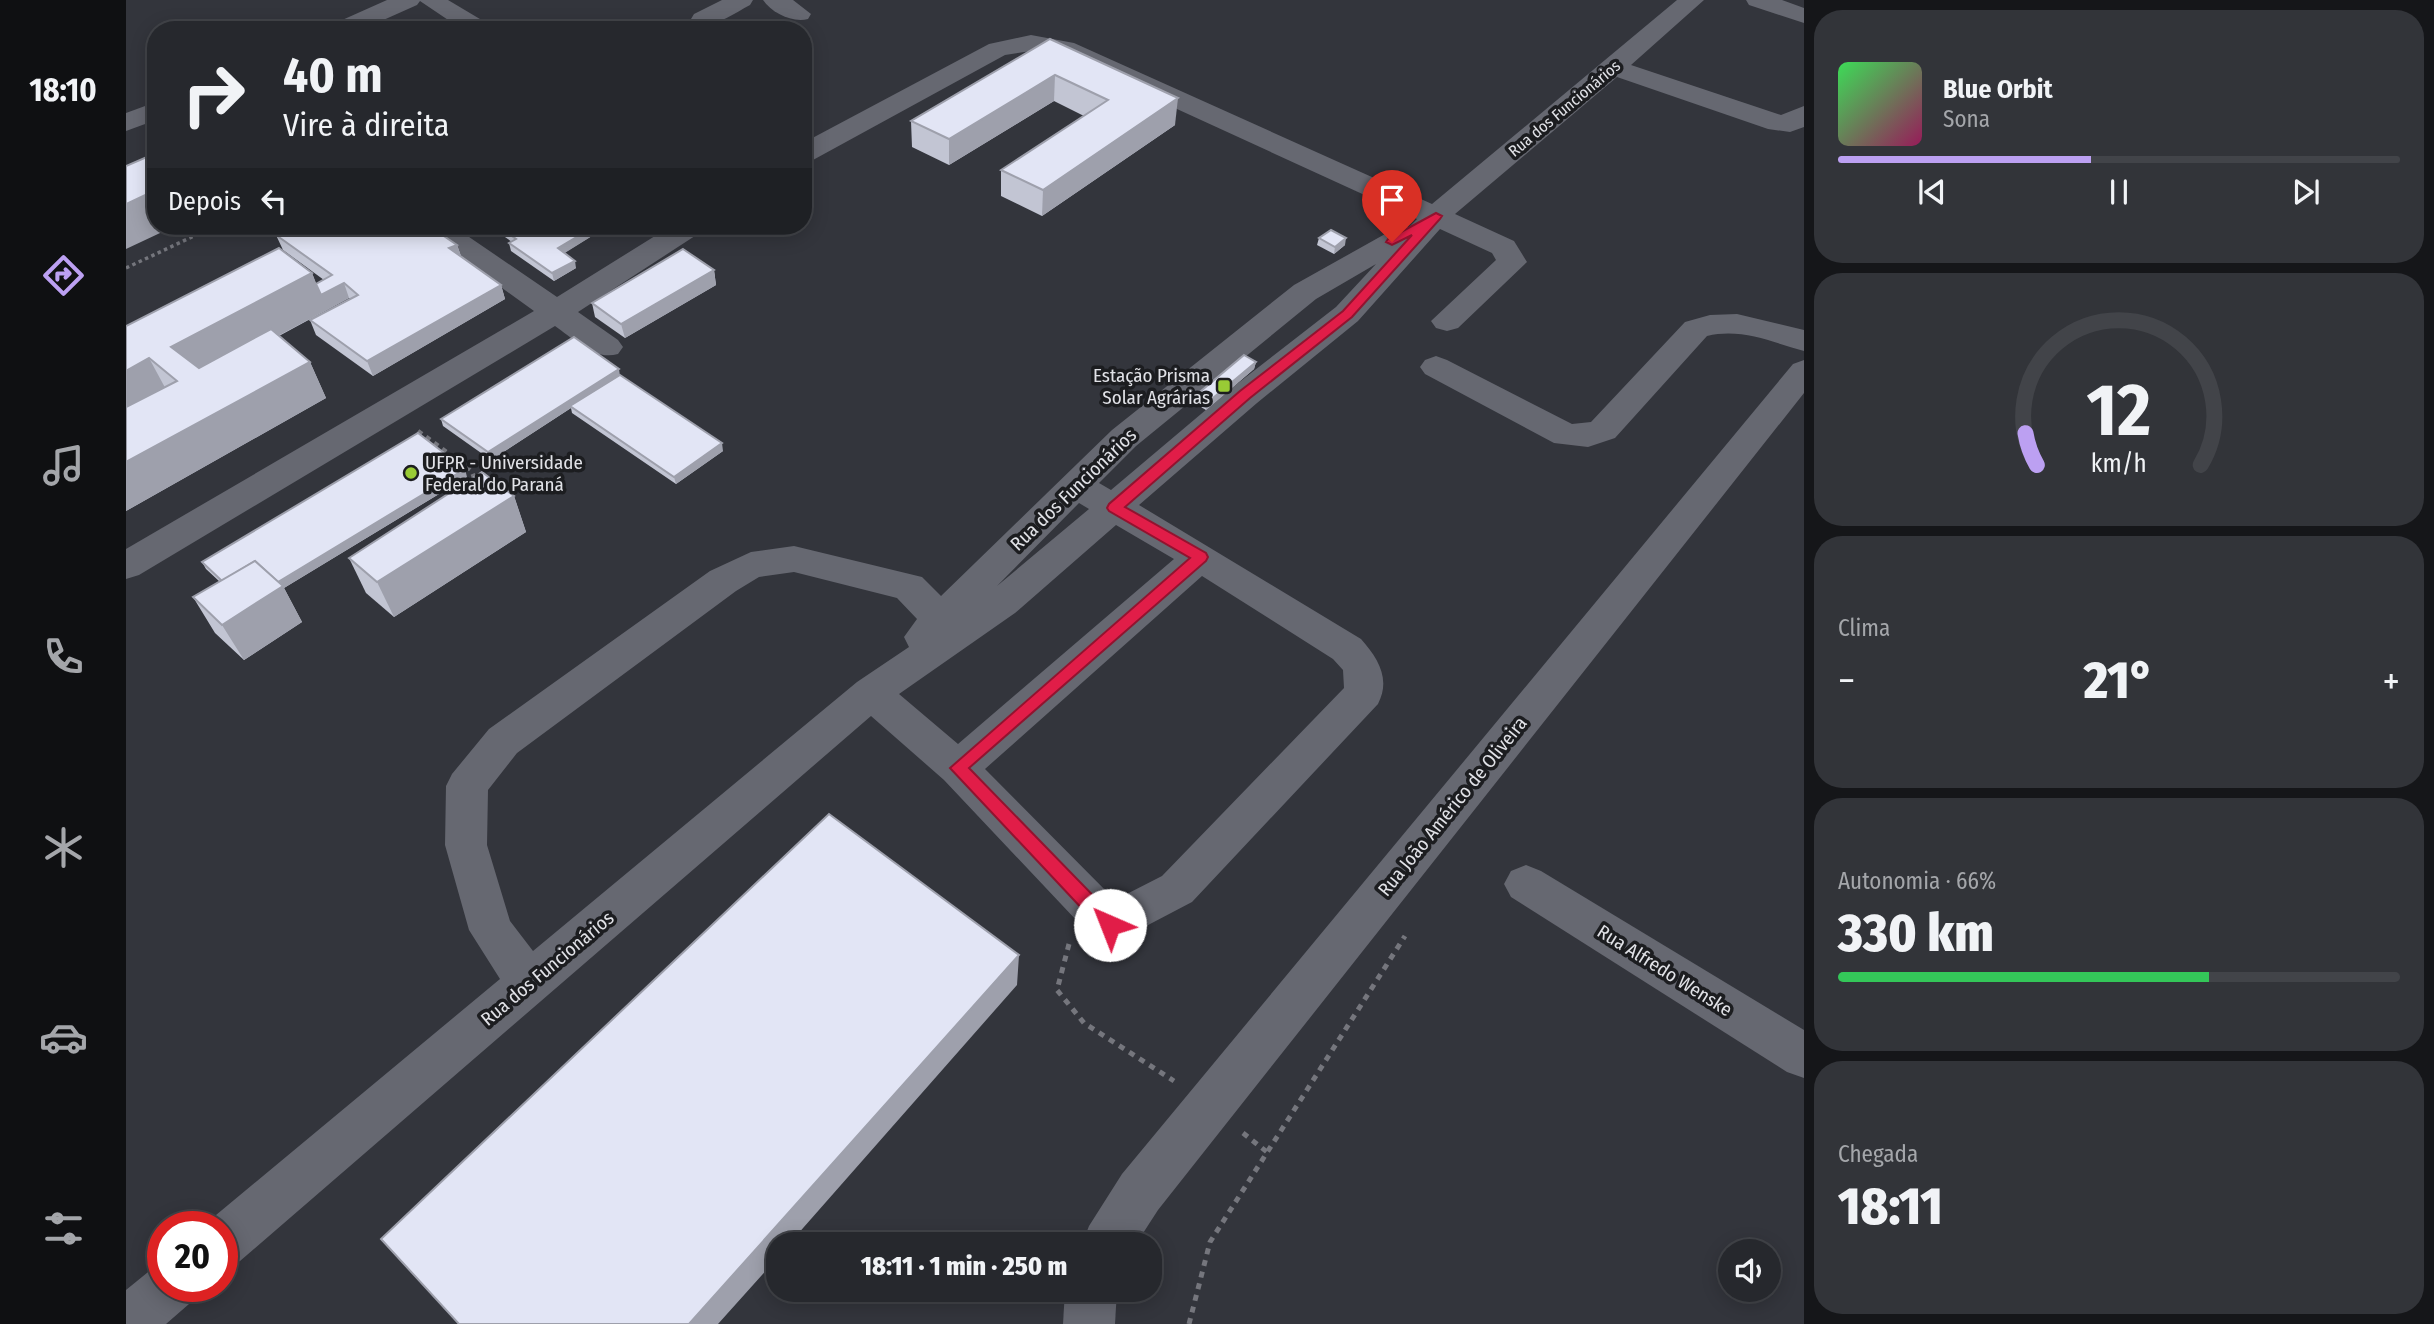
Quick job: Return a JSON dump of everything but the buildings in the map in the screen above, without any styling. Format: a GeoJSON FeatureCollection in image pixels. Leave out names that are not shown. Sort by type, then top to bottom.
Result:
{"type":"FeatureCollection","features":[{"type":"Feature","properties":{"kind":"street"},"geometry":{"type":"LineString","coordinates":[[360,21],[408,0]]}},
{"type":"Feature","properties":{"kind":"street"},"geometry":{"type":"LineString","coordinates":[[431,0],[466,21]]}},
{"type":"Feature","properties":{"kind":"street"},"geometry":{"type":"LineString","coordinates":[[703,19],[741,0]]}},
{"type":"Feature","properties":{"kind":"street"},"geometry":{"type":"LineString","coordinates":[[775,0],[799,14]]}},
{"type":"Feature","properties":{"kind":"street","name":"Rua dos Funcionários"},"geometry":{"type":"LineString","coordinates":[[238,1229],[871,693],[1002,603],[1245,394],[1348,314],[1436,216],[1692,0]]}},
{"type":"Feature","properties":{"kind":"street"},"geometry":{"type":"LineString","coordinates":[[1758,0],[1804,16]]}},
{"type":"Feature","properties":{"kind":"street"},"geometry":{"type":"LineString","coordinates":[[812,149],[998,49],[1031,43],[1065,48],[1503,247],[1512,261],[1447,321]]}},
{"type":"Feature","properties":{"kind":"street"},"geometry":{"type":"LineString","coordinates":[[1613,67],[1778,124],[1790,124],[1804,114]]}},
{"type":"Feature","properties":{"kind":"street"},"geometry":{"type":"LineString","coordinates":[[126,123],[147,114]]}},
{"type":"Feature","properties":{"kind":"street","name":"Rua dos Funcionários"},"geometry":{"type":"LineString","coordinates":[[871,693],[940,619],[1124,438],[1305,292],[1436,216]]}},
{"type":"Feature","properties":{"kind":"street"},"geometry":{"type":"LineString","coordinates":[[447,235],[607,347]]}},
{"type":"Feature","properties":{"kind":"street"},"geometry":{"type":"LineString","coordinates":[[126,566],[557,311],[677,235]]}},
{"type":"Feature","properties":{"kind":"street"},"geometry":{"type":"LineString","coordinates":[[1436,367],[1566,435],[1588,436],[1603,430],[1696,329],[1714,323],[1749,324],[1802,369]]}},
{"type":"Feature","properties":{"kind":"street","name":"Rua João Américo de Oliveira"},"geometry":{"type":"LineString","coordinates":[[1115,1232],[1140,1192],[1802,369]]}},
{"type":"Feature","properties":{"kind":"street"},"geometry":{"type":"LineString","coordinates":[[871,693],[958,768],[1110,925],[1177,889],[1364,693],[1362,666],[1347,649],[1200,557],[1075,485]]}},
{"type":"Feature","properties":{"kind":"street"},"geometry":{"type":"LineString","coordinates":[[958,768],[1200,557]]}},
{"type":"Feature","properties":{"kind":"street"},"geometry":{"type":"LineString","coordinates":[[529,982],[491,930],[466,845],[467,786],[503,741],[723,582],[751,565],[794,559],[909,587],[940,619]]}},
{"type":"Feature","properties":{"kind":"street","name":"Rua Alfredo Wenske"},"geometry":{"type":"LineString","coordinates":[[1526,884],[1804,1056]]}},
{"type":"Feature","properties":{"kind":"street"},"geometry":{"type":"LineString","coordinates":[[127,1324],[152,1302]]}},
{"type":"Feature","properties":{"kind":"street"},"geometry":{"type":"LineString","coordinates":[[1088,1324],[1090,1302]]}},
{"type":"Feature","properties":{"kind":"path"},"geometry":{"type":"LineString","coordinates":[[126,268],[196,235]]}},
{"type":"Feature","properties":{"kind":"path"},"geometry":{"type":"LineString","coordinates":[[417,430],[471,470],[482,494]]}},
{"type":"Feature","properties":{"kind":"path"},"geometry":{"type":"LineString","coordinates":[[1189,1324],[1210,1242],[1413,924]]}},
{"type":"Feature","properties":{"kind":"path"},"geometry":{"type":"LineString","coordinates":[[1071,935],[1057,990],[1084,1023],[1180,1085],[1267,1152]]}},
{"type":"Feature","properties":{"kind":"place","name":"Estação Prisma Solar Agrárias"},"geometry":{"type":"Point","coordinates":[1224,386]}},
{"type":"Feature","properties":{"kind":"place","name":"UFPR - Universidade Federal do Paraná"},"geometry":{"type":"Point","coordinates":[411,473]}},
{"type":"Feature","properties":{"kind":"route"},"geometry":{"type":"LineString","coordinates":[[1110,925],[958,768],[1200,557],[1114,508],[1245,394],[1348,314],[1436,216],[1392,242]]}}]}
